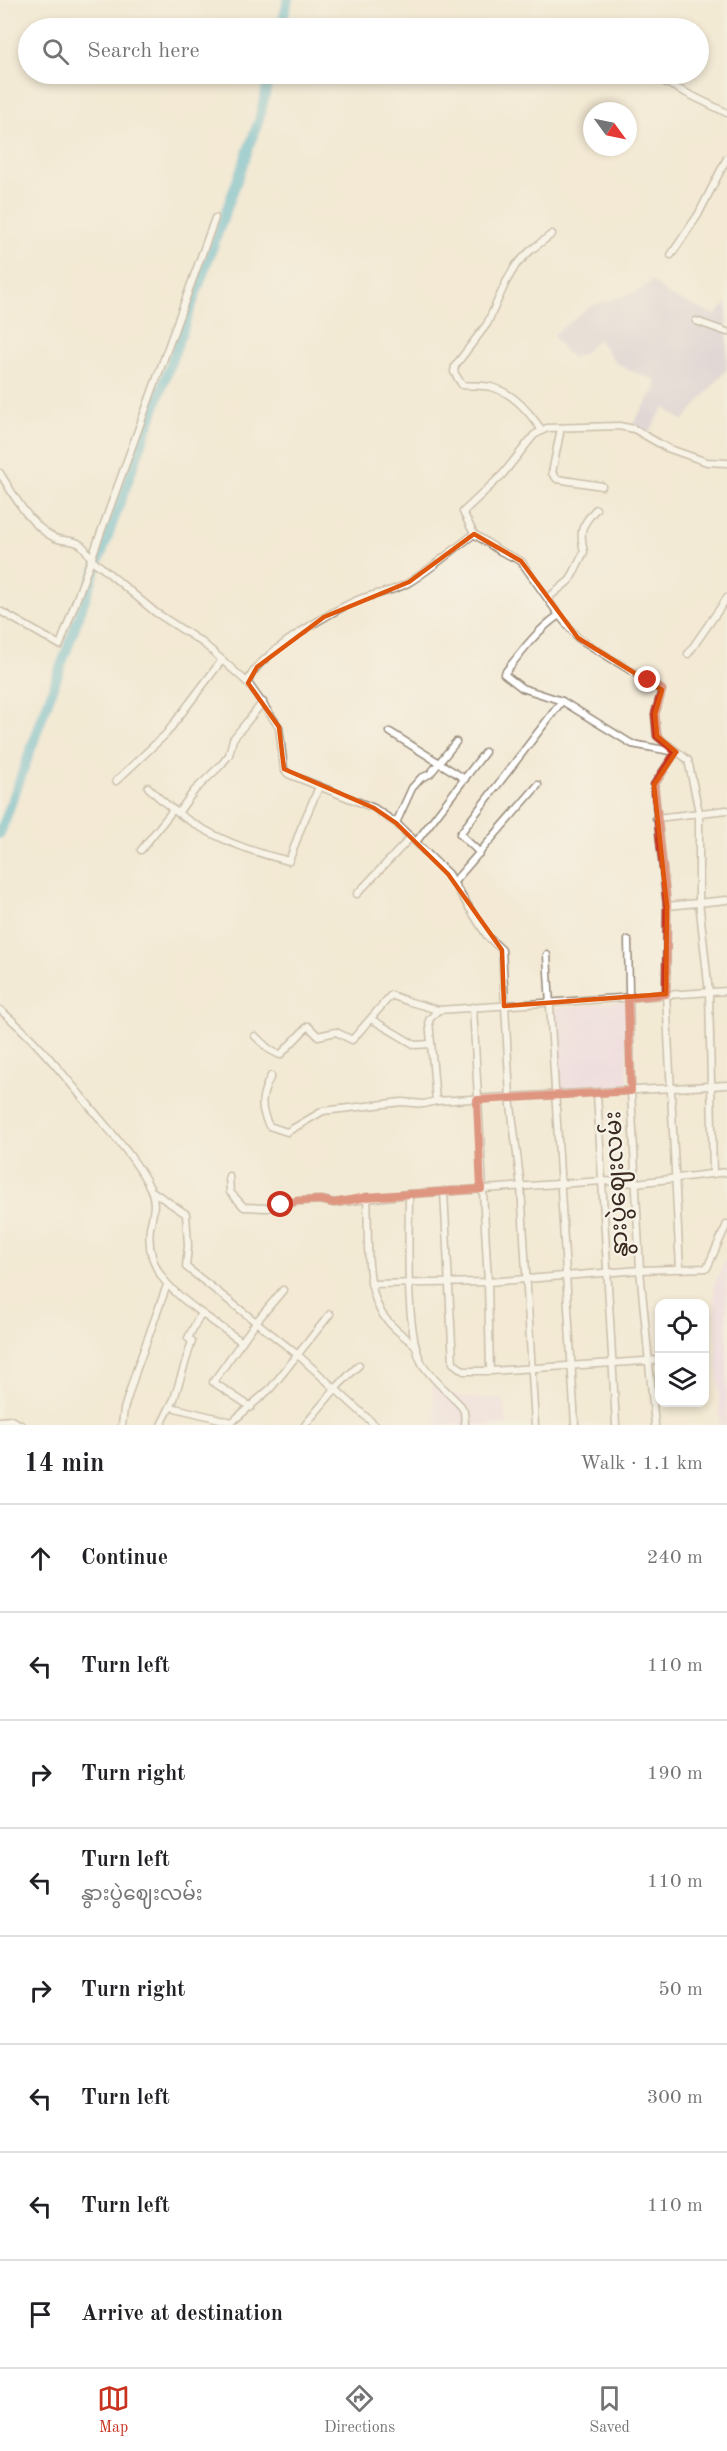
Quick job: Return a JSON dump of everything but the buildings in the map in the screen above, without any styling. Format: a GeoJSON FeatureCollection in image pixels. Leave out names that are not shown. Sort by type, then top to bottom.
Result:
{"type":"FeatureCollection","features":[{"type":"Feature","properties":{"kind":"street"},"geometry":{"type":"LineString","coordinates":[[668,84],[727,113]]}},
{"type":"Feature","properties":{"kind":"street"},"geometry":{"type":"LineString","coordinates":[[671,255],[698,215],[727,158]]}},
{"type":"Feature","properties":{"kind":"street"},"geometry":{"type":"LineString","coordinates":[[0,611],[60,645],[214,218]]}},
{"type":"Feature","properties":{"kind":"street"},"geometry":{"type":"LineString","coordinates":[[541,429],[521,404],[508,395],[491,387],[462,385],[454,372],[455,366],[488,324],[516,265],[552,234]]}},
{"type":"Feature","properties":{"kind":"street"},"geometry":{"type":"LineString","coordinates":[[696,321],[727,332]]}},
{"type":"Feature","properties":{"kind":"street"},"geometry":{"type":"LineString","coordinates":[[713,1174],[713,1086],[709,993],[699,901],[699,812],[688,760],[657,736],[655,714],[662,690],[578,638],[521,561],[474,534],[463,512],[503,474],[541,429],[627,427],[667,448],[707,462],[727,463]]}},
{"type":"Feature","properties":{"kind":"street"},"geometry":{"type":"LineString","coordinates":[[561,428],[553,477],[602,486]]}},
{"type":"Feature","properties":{"kind":"street"},"geometry":{"type":"LineString","coordinates":[[0,473],[31,519],[53,537],[77,543],[83,547],[91,562],[100,566],[155,612],[203,643],[248,682],[279,727],[284,769],[292,776],[374,808],[396,823],[448,874],[487,936],[502,950],[510,1097],[521,1187],[535,1425]]}},
{"type":"Feature","properties":{"kind":"street"},"geometry":{"type":"LineString","coordinates":[[548,598],[570,580],[584,552],[580,537],[581,531],[586,520],[596,509]]}},
{"type":"Feature","properties":{"kind":"street"},"geometry":{"type":"LineString","coordinates":[[248,682],[249,676],[277,649],[324,617],[360,599],[394,591],[474,534]]}},
{"type":"Feature","properties":{"kind":"street"},"geometry":{"type":"LineString","coordinates":[[688,654],[727,598]]}},
{"type":"Feature","properties":{"kind":"street"},"geometry":{"type":"LineString","coordinates":[[559,615],[544,624],[504,674],[522,688],[562,701],[632,744],[676,752]]}},
{"type":"Feature","properties":{"kind":"street"},"geometry":{"type":"LineString","coordinates":[[116,781],[166,734],[222,660]]}},
{"type":"Feature","properties":{"kind":"street"},"geometry":{"type":"LineString","coordinates":[[480,853],[460,834],[562,701]]}},
{"type":"Feature","properties":{"kind":"street"},"geometry":{"type":"LineString","coordinates":[[141,850],[194,791],[221,765],[228,755],[233,739],[263,702]]}},
{"type":"Feature","properties":{"kind":"street"},"geometry":{"type":"LineString","coordinates":[[390,732],[465,779]]}},
{"type":"Feature","properties":{"kind":"street"},"geometry":{"type":"LineString","coordinates":[[396,823],[412,788],[421,778],[430,774],[456,742]]}},
{"type":"Feature","properties":{"kind":"street"},"geometry":{"type":"LineString","coordinates":[[357,894],[413,840],[485,752]]}},
{"type":"Feature","properties":{"kind":"street"},"geometry":{"type":"LineString","coordinates":[[676,752],[654,785],[667,906],[666,994],[680,1269]]}},
{"type":"Feature","properties":{"kind":"street"},"geometry":{"type":"LineString","coordinates":[[453,883],[538,785]]}},
{"type":"Feature","properties":{"kind":"street"},"geometry":{"type":"LineString","coordinates":[[148,787],[176,812],[223,839],[289,861],[319,787]]}},
{"type":"Feature","properties":{"kind":"street"},"geometry":{"type":"LineString","coordinates":[[657,818],[727,810]]}},
{"type":"Feature","properties":{"kind":"street"},"geometry":{"type":"LineString","coordinates":[[667,906],[727,900]]}},
{"type":"Feature","properties":{"kind":"street","name":"နွားပွဲဈေးလမ်း"},"geometry":{"type":"LineString","coordinates":[[628,940],[631,1091],[640,1270],[651,1361],[655,1425]]}},
{"type":"Feature","properties":{"kind":"street"},"geometry":{"type":"LineString","coordinates":[[547,956],[575,1425]]}},
{"type":"Feature","properties":{"kind":"street"},"geometry":{"type":"LineString","coordinates":[[255,1035],[270,1050],[280,1055],[308,1026],[318,1036],[336,1032],[352,1040],[391,995],[438,1010],[727,992]]}},
{"type":"Feature","properties":{"kind":"street"},"geometry":{"type":"LineString","coordinates":[[473,1007],[481,1189],[488,1282],[490,1371]]}},
{"type":"Feature","properties":{"kind":"street"},"geometry":{"type":"LineString","coordinates":[[0,1010],[32,1038],[140,1169],[155,1200],[149,1236],[150,1252],[167,1285],[174,1293],[242,1342]]}},
{"type":"Feature","properties":{"kind":"street"},"geometry":{"type":"LineString","coordinates":[[436,1101],[429,1020],[438,1010]]}},
{"type":"Feature","properties":{"kind":"street"},"geometry":{"type":"LineString","coordinates":[[371,1019],[415,1045],[431,1044]]}},
{"type":"Feature","properties":{"kind":"street"},"geometry":{"type":"LineString","coordinates":[[271,1076],[261,1094],[266,1120],[269,1126],[287,1132],[323,1111],[402,1102],[424,1104],[436,1101],[727,1085]]}},
{"type":"Feature","properties":{"kind":"street"},"geometry":{"type":"LineString","coordinates":[[597,1093],[616,1425]]}},
{"type":"Feature","properties":{"kind":"street"},"geometry":{"type":"LineString","coordinates":[[229,1176],[230,1192],[244,1207],[267,1208],[298,1201],[321,1200],[334,1203],[367,1197],[444,1191],[603,1181],[636,1183],[727,1172]]}},
{"type":"Feature","properties":{"kind":"street"},"geometry":{"type":"LineString","coordinates":[[152,1191],[186,1214],[188,1246],[186,1267],[298,1355],[371,1423]]}},
{"type":"Feature","properties":{"kind":"street"},"geometry":{"type":"LineString","coordinates":[[444,1191],[453,1363],[464,1371],[490,1371],[655,1361]]}},
{"type":"Feature","properties":{"kind":"street"},"geometry":{"type":"LineString","coordinates":[[409,1194],[409,1283],[414,1344],[423,1364],[461,1406],[464,1411],[465,1425]]}},
{"type":"Feature","properties":{"kind":"street"},"geometry":{"type":"LineString","coordinates":[[367,1197],[371,1284],[381,1311],[395,1329],[414,1344]]}},
{"type":"Feature","properties":{"kind":"street"},"geometry":{"type":"LineString","coordinates":[[371,1284],[488,1282],[640,1270],[708,1268],[727,1224]]}},
{"type":"Feature","properties":{"kind":"street"},"geometry":{"type":"LineString","coordinates":[[132,1425],[121,1424],[124,1409],[167,1285]]}},
{"type":"Feature","properties":{"kind":"street"},"geometry":{"type":"LineString","coordinates":[[251,1407],[213,1382],[256,1322],[283,1290]]}},
{"type":"Feature","properties":{"kind":"street"},"geometry":{"type":"LineString","coordinates":[[160,1425],[171,1407],[192,1341],[188,1338],[201,1313]]}},
{"type":"Feature","properties":{"kind":"street"},"geometry":{"type":"LineString","coordinates":[[171,1407],[232,1422],[251,1407],[298,1355],[330,1314]]}},
{"type":"Feature","properties":{"kind":"street"},"geometry":{"type":"LineString","coordinates":[[305,1425],[359,1365]]}},
{"type":"Feature","properties":{"kind":"street"},"geometry":{"type":"LineString","coordinates":[[0,1421],[11,1420],[21,1425]]}},
{"type":"Feature","properties":{"kind":"highlighted area"},"geometry":{"type":"Polygon","coordinates":[[[474,534],[521,561],[578,638],[662,690],[655,714],[657,736],[676,752],[654,785],[667,906],[666,994],[504,1006],[502,950],[448,874],[396,823],[374,808],[284,769],[279,727],[248,683],[257,667],[324,617],[409,582],[474,534]]]}},
{"type":"Feature","properties":{"kind":"shaded area"},"geometry":{"type":"Polygon","coordinates":[[[652,281],[668,295],[715,315],[727,303],[727,369],[683,421],[664,407],[648,434],[632,425],[655,389],[656,380],[630,371],[615,362],[598,339],[584,353],[572,358],[553,335],[591,306],[637,292],[652,281]]]}},
{"type":"Feature","properties":{"kind":"shaded area"},"geometry":{"type":"Polygon","coordinates":[[[625,1001],[628,1089],[557,1091],[554,1009],[625,1001]]]}},
{"type":"Feature","properties":{"kind":"shaded area"},"geometry":{"type":"Polygon","coordinates":[[[727,1258],[727,1425],[720,1425],[714,1284],[727,1258]]]}},
{"type":"Feature","properties":{"kind":"shaded area"},"geometry":{"type":"Polygon","coordinates":[[[432,1385],[460,1397],[503,1399],[507,1425],[436,1425],[432,1385]]]}},
{"type":"Feature","properties":{"kind":"waterway"},"geometry":{"type":"LineString","coordinates":[[284,18],[288,0]]}},
{"type":"Feature","properties":{"kind":"waterway"},"geometry":{"type":"LineString","coordinates":[[0,834],[259,120],[268,84]]}},
{"type":"Feature","properties":{"kind":"route"},"geometry":{"type":"LineString","coordinates":[[281,1205],[298,1201],[321,1200],[334,1203],[367,1197],[481,1189],[477,1100],[631,1091],[628,998],[666,994],[667,906],[654,785],[676,752],[657,736],[655,714],[662,690],[648,680]]}}]}
